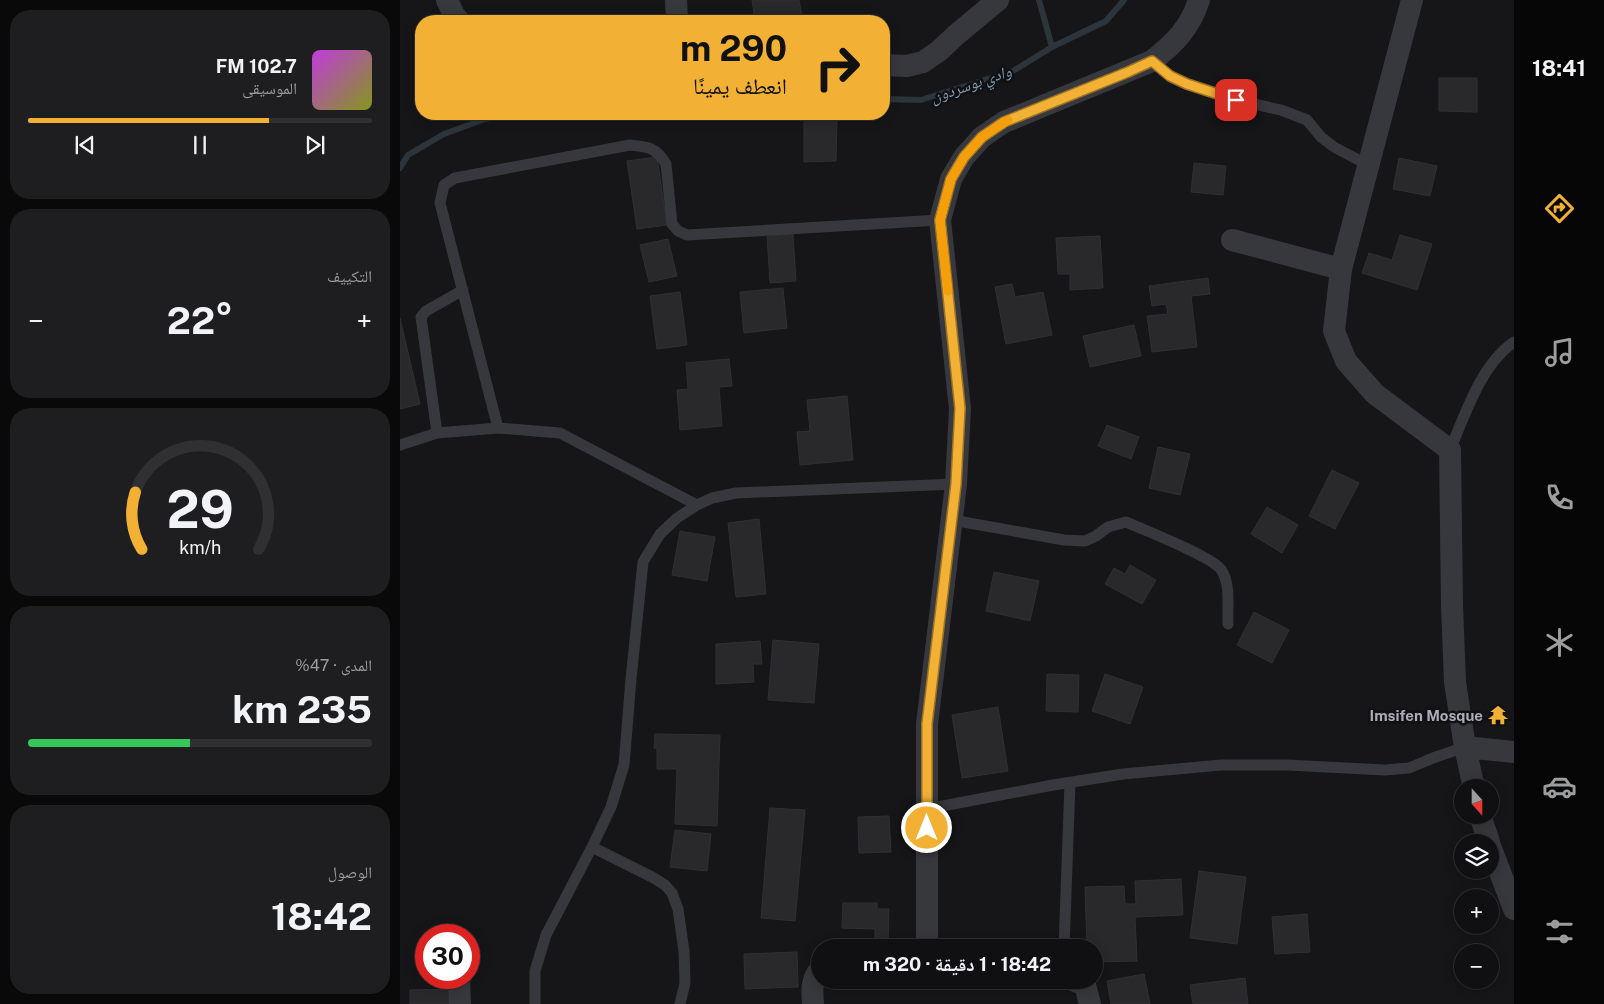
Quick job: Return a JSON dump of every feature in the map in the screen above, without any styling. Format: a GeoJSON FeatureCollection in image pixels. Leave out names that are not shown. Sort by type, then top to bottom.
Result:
{"type":"FeatureCollection","features":[{"type":"Feature","properties":{"kind":"street"},"geometry":{"type":"LineString","coordinates":[[447,0],[454,15]]}},
{"type":"Feature","properties":{"kind":"street"},"geometry":{"type":"LineString","coordinates":[[676,0],[677,15]]}},
{"type":"Feature","properties":{"kind":"street"},"geometry":{"type":"LineString","coordinates":[[890,65],[907,66],[922,62],[939,51],[998,0]]}},
{"type":"Feature","properties":{"kind":"street"},"geometry":{"type":"LineString","coordinates":[[928,939],[927,724],[956,484],[960,408],[940,220],[951,179],[964,157],[982,137],[1004,122],[1152,61],[1172,45],[1194,16],[1199,0]]}},
{"type":"Feature","properties":{"kind":"street"},"geometry":{"type":"LineString","coordinates":[[1412,0],[1341,269],[1334,331],[1346,361],[1375,394],[1450,450],[1455,682],[1472,779]]}},
{"type":"Feature","properties":{"kind":"street"},"geometry":{"type":"LineString","coordinates":[[1232,240],[1341,269]]}},
{"type":"Feature","properties":{"kind":"street"},"geometry":{"type":"LineString","coordinates":[[1465,747],[1514,752]]}},
{"type":"Feature","properties":{"kind":"street"},"geometry":{"type":"LineString","coordinates":[[1499,870],[1514,909]]}},
{"type":"Feature","properties":{"kind":"street"},"geometry":{"type":"LineString","coordinates":[[459,989],[460,1004]]}},
{"type":"Feature","properties":{"kind":"street"},"geometry":{"type":"LineString","coordinates":[[811,989],[813,1004]]}},
{"type":"Feature","properties":{"kind":"street"},"geometry":{"type":"LineString","coordinates":[[1086,989],[1090,1004]]}},
{"type":"Feature","properties":{"kind":"lane"},"geometry":{"type":"LineString","coordinates":[[1152,61],[1170,76],[1187,84],[1236,100],[1280,110],[1307,120],[1334,147],[1368,165]]}},
{"type":"Feature","properties":{"kind":"lane"},"geometry":{"type":"LineString","coordinates":[[498,428],[440,203],[444,185],[455,178],[630,145],[651,148],[661,156],[666,164],[672,224],[678,231],[687,235],[940,220]]}},
{"type":"Feature","properties":{"kind":"lane"},"geometry":{"type":"LineString","coordinates":[[437,433],[421,317],[426,311],[463,290]]}},
{"type":"Feature","properties":{"kind":"lane"},"geometry":{"type":"LineString","coordinates":[[1450,450],[1483,377],[1506,348],[1514,342]]}},
{"type":"Feature","properties":{"kind":"lane"},"geometry":{"type":"LineString","coordinates":[[400,445],[437,433],[498,428],[560,433],[697,505]]}},
{"type":"Feature","properties":{"kind":"lane"},"geometry":{"type":"LineString","coordinates":[[535,1004],[535,971],[543,942],[611,807],[624,765],[644,562],[660,534],[677,518],[697,505],[712,498],[736,493],[956,484]]}},
{"type":"Feature","properties":{"kind":"lane"},"geometry":{"type":"LineString","coordinates":[[952,520],[1064,540],[1085,541],[1108,527],[1126,522],[1209,559],[1222,570],[1227,585],[1228,624]]}},
{"type":"Feature","properties":{"kind":"lane"},"geometry":{"type":"LineString","coordinates":[[927,809],[1123,774],[1221,765],[1287,765],[1385,770],[1409,768],[1465,747]]}},
{"type":"Feature","properties":{"kind":"lane"},"geometry":{"type":"LineString","coordinates":[[1064,939],[1070,783]]}},
{"type":"Feature","properties":{"kind":"lane"},"geometry":{"type":"LineString","coordinates":[[592,847],[666,885],[672,894],[678,909],[684,951],[685,983],[680,1004]]}},
{"type":"Feature","properties":{"kind":"building"},"geometry":{"type":"Polygon","coordinates":[[[752,0],[799,0],[802,15],[754,15],[752,0]]]}},
{"type":"Feature","properties":{"kind":"building"},"geometry":{"type":"Polygon","coordinates":[[[1439,78],[1477,78],[1477,112],[1439,111],[1439,78]]]}},
{"type":"Feature","properties":{"kind":"building"},"geometry":{"type":"Polygon","coordinates":[[[804,120],[837,120],[836,161],[804,162],[804,120]]]}},
{"type":"Feature","properties":{"kind":"building"},"geometry":{"type":"Polygon","coordinates":[[[657,157],[667,225],[637,229],[627,161],[657,157]]]}},
{"type":"Feature","properties":{"kind":"building"},"geometry":{"type":"Polygon","coordinates":[[[1399,158],[1437,166],[1430,196],[1393,189],[1399,158]]]}},
{"type":"Feature","properties":{"kind":"building"},"geometry":{"type":"Polygon","coordinates":[[[1194,163],[1226,166],[1223,195],[1191,192],[1194,163]]]}},
{"type":"Feature","properties":{"kind":"building"},"geometry":{"type":"Polygon","coordinates":[[[793,234],[796,281],[770,283],[767,236],[793,234]]]}},
{"type":"Feature","properties":{"kind":"building"},"geometry":{"type":"Polygon","coordinates":[[[1400,235],[1432,244],[1417,290],[1362,273],[1369,253],[1392,260],[1400,235]]]}},
{"type":"Feature","properties":{"kind":"building"},"geometry":{"type":"Polygon","coordinates":[[[1100,236],[1103,288],[1070,290],[1070,274],[1058,274],[1056,238],[1100,236]]]}},
{"type":"Feature","properties":{"kind":"building"},"geometry":{"type":"Polygon","coordinates":[[[668,239],[677,276],[649,282],[640,245],[668,239]]]}},
{"type":"Feature","properties":{"kind":"building"},"geometry":{"type":"Polygon","coordinates":[[[1208,278],[1210,294],[1191,296],[1197,347],[1152,352],[1147,316],[1168,314],[1166,304],[1152,306],[1149,286],[1208,278]]]}},
{"type":"Feature","properties":{"kind":"building"},"geometry":{"type":"Polygon","coordinates":[[[1012,284],[1015,297],[1043,292],[1052,335],[1006,344],[995,287],[1012,284]]]}},
{"type":"Feature","properties":{"kind":"building"},"geometry":{"type":"Polygon","coordinates":[[[783,288],[787,328],[744,333],[740,292],[783,288]]]}},
{"type":"Feature","properties":{"kind":"building"},"geometry":{"type":"Polygon","coordinates":[[[680,292],[687,345],[657,349],[650,296],[680,292]]]}},
{"type":"Feature","properties":{"kind":"building"},"geometry":{"type":"Polygon","coordinates":[[[400,318],[420,404],[400,409],[400,318]]]}},
{"type":"Feature","properties":{"kind":"building"},"geometry":{"type":"Polygon","coordinates":[[[1134,325],[1141,356],[1090,367],[1083,336],[1134,325]]]}},
{"type":"Feature","properties":{"kind":"building"},"geometry":{"type":"Polygon","coordinates":[[[729,359],[732,386],[719,387],[722,426],[680,430],[677,390],[688,389],[686,363],[729,359]]]}},
{"type":"Feature","properties":{"kind":"building"},"geometry":{"type":"Polygon","coordinates":[[[847,396],[853,460],[800,465],[797,432],[810,431],[807,400],[847,396]]]}},
{"type":"Feature","properties":{"kind":"building"},"geometry":{"type":"Polygon","coordinates":[[[1107,425],[1139,437],[1131,459],[1098,446],[1107,425]]]}},
{"type":"Feature","properties":{"kind":"building"},"geometry":{"type":"Polygon","coordinates":[[[1158,447],[1190,454],[1180,495],[1149,488],[1158,447]]]}},
{"type":"Feature","properties":{"kind":"building"},"geometry":{"type":"Polygon","coordinates":[[[1332,470],[1359,483],[1335,529],[1309,516],[1332,470]]]}},
{"type":"Feature","properties":{"kind":"building"},"geometry":{"type":"Polygon","coordinates":[[[1267,507],[1298,525],[1282,553],[1251,534],[1267,507]]]}},
{"type":"Feature","properties":{"kind":"building"},"geometry":{"type":"Polygon","coordinates":[[[759,519],[766,594],[736,597],[728,523],[759,519]]]}},
{"type":"Feature","properties":{"kind":"building"},"geometry":{"type":"Polygon","coordinates":[[[680,531],[715,537],[707,581],[672,575],[680,531]]]}},
{"type":"Feature","properties":{"kind":"building"},"geometry":{"type":"Polygon","coordinates":[[[1130,565],[1156,580],[1142,604],[1105,584],[1114,568],[1125,574],[1130,565]]]}},
{"type":"Feature","properties":{"kind":"building"},"geometry":{"type":"Polygon","coordinates":[[[994,572],[1039,581],[1030,621],[986,611],[994,572]]]}},
{"type":"Feature","properties":{"kind":"building"},"geometry":{"type":"Polygon","coordinates":[[[1254,612],[1289,630],[1272,663],[1237,645],[1254,612]]]}},
{"type":"Feature","properties":{"kind":"building"},"geometry":{"type":"Polygon","coordinates":[[[773,640],[819,644],[814,703],[768,700],[773,640]]]}},
{"type":"Feature","properties":{"kind":"building"},"geometry":{"type":"Polygon","coordinates":[[[760,641],[762,664],[753,664],[754,682],[716,684],[716,644],[760,641]]]}},
{"type":"Feature","properties":{"kind":"building"},"geometry":{"type":"Polygon","coordinates":[[[1047,674],[1079,675],[1078,712],[1046,711],[1047,674]]]}},
{"type":"Feature","properties":{"kind":"building"},"geometry":{"type":"Polygon","coordinates":[[[1105,674],[1143,687],[1130,724],[1092,711],[1105,674]]]}},
{"type":"Feature","properties":{"kind":"building"},"geometry":{"type":"Polygon","coordinates":[[[998,707],[1008,771],[962,778],[952,715],[998,707]]]}},
{"type":"Feature","properties":{"kind":"building"},"geometry":{"type":"Polygon","coordinates":[[[655,734],[720,735],[717,826],[675,824],[677,769],[657,769],[657,748],[654,748],[655,734]]]}},
{"type":"Feature","properties":{"kind":"building"},"geometry":{"type":"Polygon","coordinates":[[[770,808],[805,810],[795,921],[761,918],[770,808]]]}},
{"type":"Feature","properties":{"kind":"building"},"geometry":{"type":"Polygon","coordinates":[[[889,816],[891,852],[859,853],[858,817],[889,816]]]}},
{"type":"Feature","properties":{"kind":"building"},"geometry":{"type":"Polygon","coordinates":[[[675,830],[711,834],[707,871],[670,867],[675,830]]]}},
{"type":"Feature","properties":{"kind":"building"},"geometry":{"type":"Polygon","coordinates":[[[1199,871],[1246,877],[1237,944],[1190,938],[1199,871]]]}},
{"type":"Feature","properties":{"kind":"building"},"geometry":{"type":"Polygon","coordinates":[[[1181,879],[1183,915],[1135,917],[1137,961],[1103,962],[1103,939],[1087,939],[1085,887],[1124,886],[1125,904],[1136,904],[1135,881],[1181,879]]]}},
{"type":"Feature","properties":{"kind":"building"},"geometry":{"type":"Polygon","coordinates":[[[843,903],[877,903],[877,909],[889,909],[888,939],[875,939],[875,929],[842,928],[843,903]]]}},
{"type":"Feature","properties":{"kind":"building"},"geometry":{"type":"Polygon","coordinates":[[[1307,914],[1310,952],[1275,954],[1272,917],[1307,914]]]}},
{"type":"Feature","properties":{"kind":"building"},"geometry":{"type":"Polygon","coordinates":[[[797,952],[798,987],[745,989],[744,954],[797,952]]]}},
{"type":"Feature","properties":{"kind":"building"},"geometry":{"type":"Polygon","coordinates":[[[1144,974],[1150,1004],[1111,1004],[1107,981],[1144,974]]]}},
{"type":"Feature","properties":{"kind":"building"},"geometry":{"type":"Polygon","coordinates":[[[1245,978],[1248,1004],[1193,1004],[1190,985],[1245,978]]]}},
{"type":"Feature","properties":{"kind":"building"},"geometry":{"type":"Polygon","coordinates":[[[455,989],[455,1004],[410,1004],[410,990],[455,989]]]}},
{"type":"Feature","properties":{"kind":"waterway"},"geometry":{"type":"LineString","coordinates":[[1039,0],[1052,47]]}},
{"type":"Feature","properties":{"kind":"waterway","name":"وادي بوسردون"},"geometry":{"type":"LineString","coordinates":[[890,99],[921,100],[1013,71],[1052,47],[1106,21],[1124,0]]}},
{"type":"Feature","properties":{"kind":"waterway","name":"وادي بوسردون"},"geometry":{"type":"LineString","coordinates":[[400,168],[408,155],[444,134],[482,120]]}},
{"type":"Feature","properties":{"kind":"slow traffic"},"geometry":{"type":"LineString","coordinates":[[948,291],[940,220],[951,179],[964,157],[982,137],[1008,120]]}},
{"type":"Feature","properties":{"kind":"place","name":"Imsifen Mosque"},"geometry":{"type":"Point","coordinates":[1498,715]}},
{"type":"Feature","properties":{"kind":"route"},"geometry":{"type":"LineString","coordinates":[[927,828],[927,724],[956,484],[960,408],[956,356],[940,220],[951,179],[964,157],[982,137],[1004,122],[1152,61],[1170,76],[1187,84],[1236,100]]}}]}
